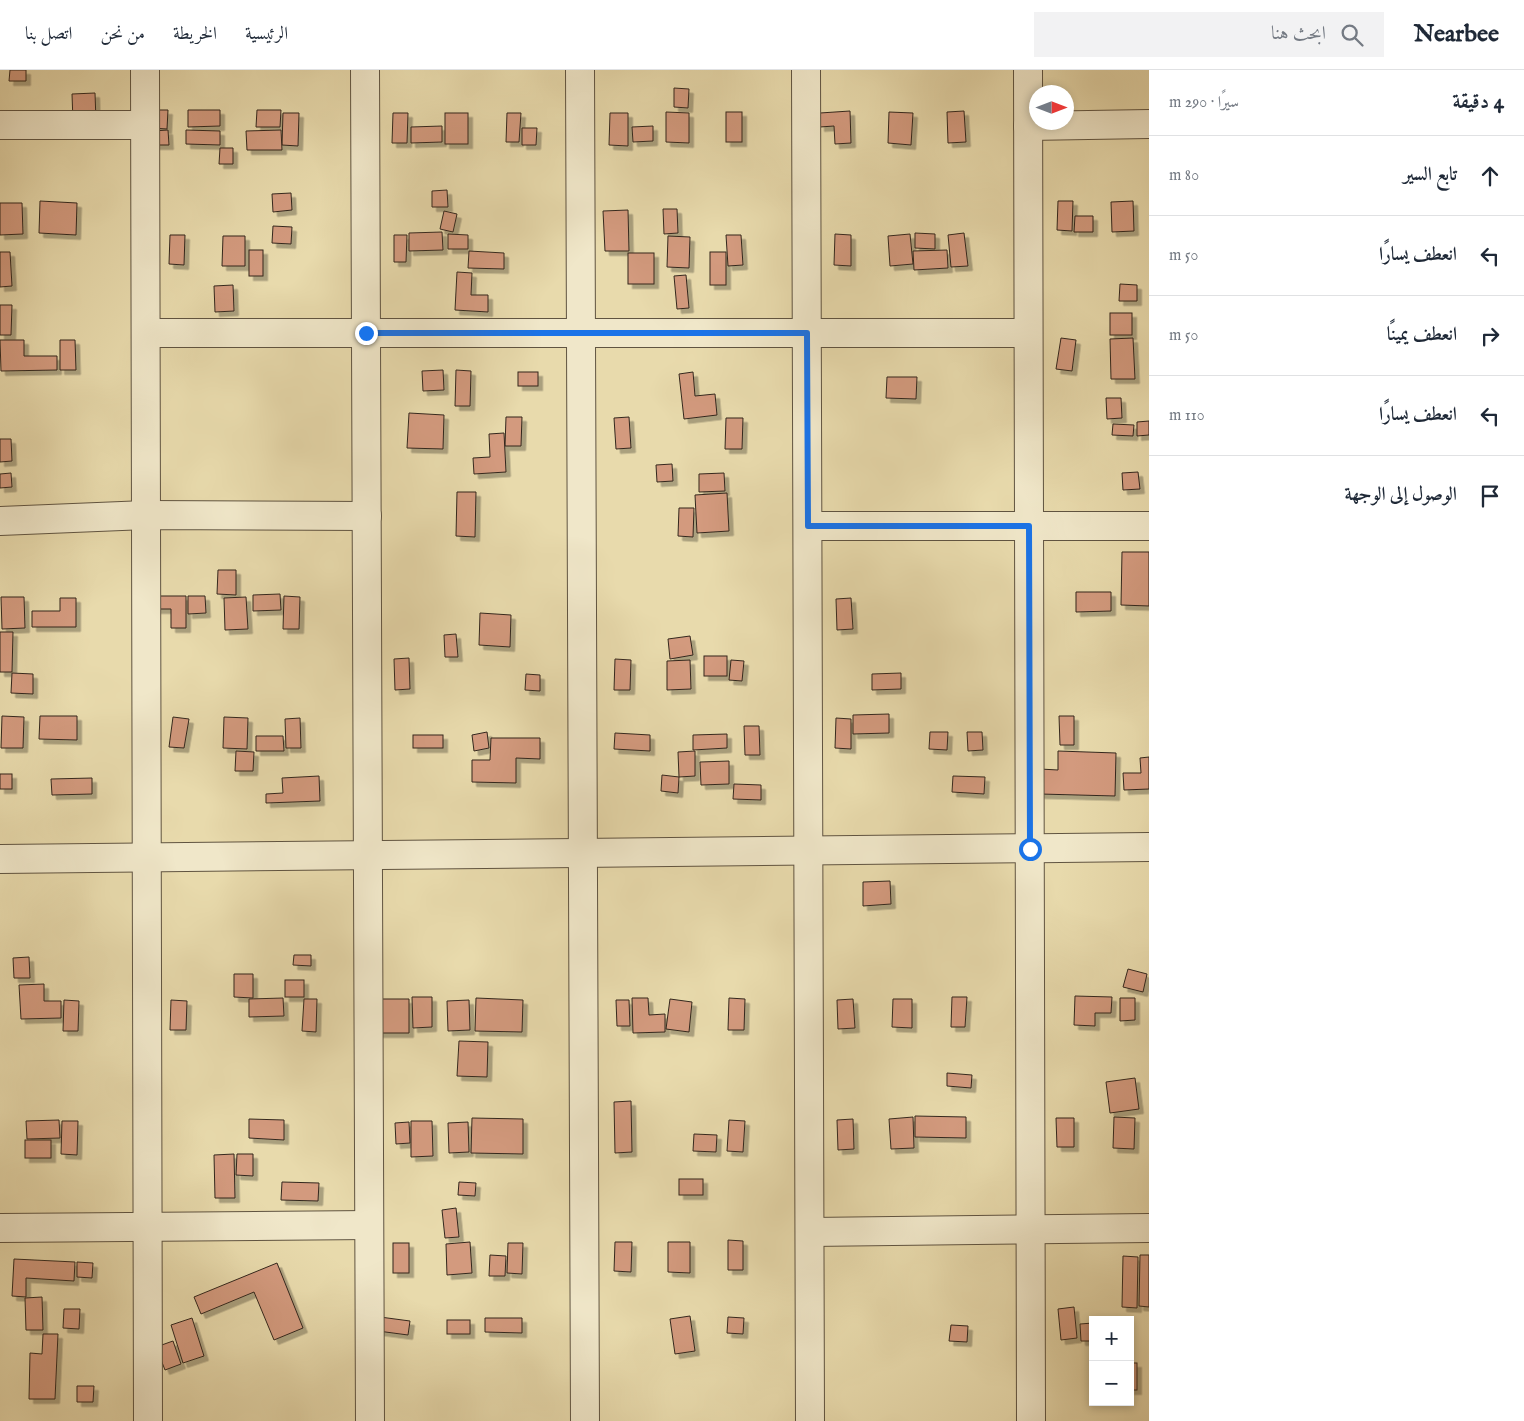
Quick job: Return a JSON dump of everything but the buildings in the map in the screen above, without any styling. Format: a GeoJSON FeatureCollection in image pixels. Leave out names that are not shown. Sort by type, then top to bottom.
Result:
{"type":"FeatureCollection","features":[{"type":"Feature","properties":{"kind":"street"},"geometry":{"type":"LineString","coordinates":[[145,70],[148,1421]]}},
{"type":"Feature","properties":{"kind":"street"},"geometry":{"type":"LineString","coordinates":[[365,70],[370,1421]]}},
{"type":"Feature","properties":{"kind":"street"},"geometry":{"type":"LineString","coordinates":[[580,70],[585,1421]]}},
{"type":"Feature","properties":{"kind":"street"},"geometry":{"type":"LineString","coordinates":[[806,70],[810,1421]]}},
{"type":"Feature","properties":{"kind":"street"},"geometry":{"type":"LineString","coordinates":[[1028,70],[1031,1421]]}},
{"type":"Feature","properties":{"kind":"street"},"geometry":{"type":"LineString","coordinates":[[1028,126],[1149,124]]}},
{"type":"Feature","properties":{"kind":"street"},"geometry":{"type":"LineString","coordinates":[[0,125],[145,125]]}},
{"type":"Feature","properties":{"kind":"street"},"geometry":{"type":"LineString","coordinates":[[146,333],[1028,333]]}},
{"type":"Feature","properties":{"kind":"street"},"geometry":{"type":"LineString","coordinates":[[0,522],[146,515],[366,516]]}},
{"type":"Feature","properties":{"kind":"street"},"geometry":{"type":"LineString","coordinates":[[808,526],[1149,526]]}},
{"type":"Feature","properties":{"kind":"street"},"geometry":{"type":"LineString","coordinates":[[0,859],[1149,848]]}},
{"type":"Feature","properties":{"kind":"street"},"geometry":{"type":"LineString","coordinates":[[0,1228],[148,1225],[369,1225]]}},
{"type":"Feature","properties":{"kind":"street"},"geometry":{"type":"LineString","coordinates":[[810,1232],[1149,1228]]}},
{"type":"Feature","properties":{"kind":"route"},"geometry":{"type":"LineString","coordinates":[[366,333],[807,333],[808,526],[1029,526],[1030,849]]}}]}
